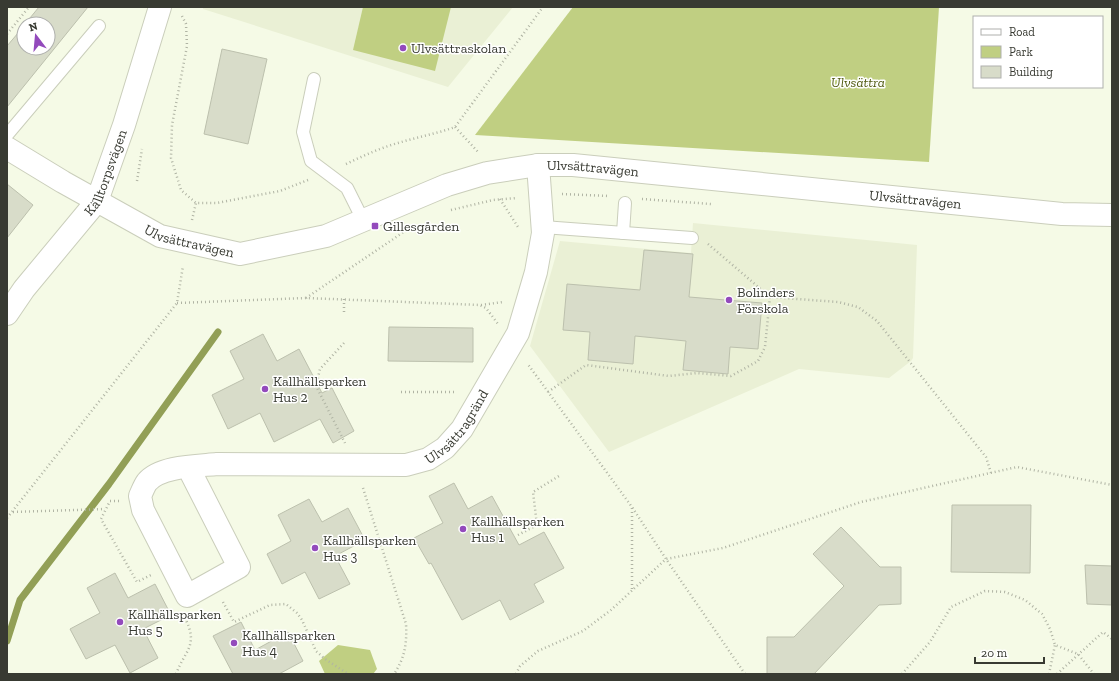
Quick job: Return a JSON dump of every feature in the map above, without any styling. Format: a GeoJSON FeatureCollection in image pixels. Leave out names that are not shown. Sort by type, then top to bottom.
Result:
{"type":"FeatureCollection","features":[{"type":"Feature","properties":{"kind":"street","name":"Källtorpsvägen"},"geometry":{"type":"LineString","coordinates":[[7,314],[24,289],[97,201],[124,125],[160,7]]}},
{"type":"Feature","properties":{"kind":"street","name":"Ulvsättravägen"},"geometry":{"type":"LineString","coordinates":[[7,148],[160,236],[240,254],[326,236],[447,185],[487,173],[538,165],[573,165],[1062,214],[1112,215]]}},
{"type":"Feature","properties":{"kind":"street","name":"Ulvsättragränd"},"geometry":{"type":"LineString","coordinates":[[141,500],[140,496],[147,482],[161,472],[188,467],[217,464],[356,466],[406,465],[428,459],[445,448],[462,429],[518,333],[536,272],[543,227],[538,165]]}},
{"type":"Feature","properties":{"kind":"street"},"geometry":{"type":"LineString","coordinates":[[141,500],[143,510],[187,596],[239,567],[188,467]]}},
{"type":"Feature","properties":{"kind":"lane"},"geometry":{"type":"LineString","coordinates":[[7,135],[99,26]]}},
{"type":"Feature","properties":{"kind":"lane"},"geometry":{"type":"LineString","coordinates":[[314,79],[303,132],[310,161],[347,188],[364,220]]}},
{"type":"Feature","properties":{"kind":"lane"},"geometry":{"type":"LineString","coordinates":[[620,200],[623,233]]}},
{"type":"Feature","properties":{"kind":"lane"},"geometry":{"type":"LineString","coordinates":[[543,227],[692,238]]}},
{"type":"Feature","properties":{"kind":"path"},"geometry":{"type":"LineString","coordinates":[[7,34],[29,7]]}},
{"type":"Feature","properties":{"kind":"path"},"geometry":{"type":"LineString","coordinates":[[455,127],[482,155]]}},
{"type":"Feature","properties":{"kind":"path"},"geometry":{"type":"LineString","coordinates":[[450,210],[500,199],[566,193],[620,200]]}},
{"type":"Feature","properties":{"kind":"path"},"geometry":{"type":"LineString","coordinates":[[639,198],[718,204]]}},
{"type":"Feature","properties":{"kind":"path"},"geometry":{"type":"LineString","coordinates":[[500,199],[521,231]]}},
{"type":"Feature","properties":{"kind":"path"},"geometry":{"type":"LineString","coordinates":[[191,225],[196,203]]}},
{"type":"Feature","properties":{"kind":"path"},"geometry":{"type":"LineString","coordinates":[[306,298],[328,281],[421,222]]}},
{"type":"Feature","properties":{"kind":"path"},"geometry":{"type":"LineString","coordinates":[[692,238],[710,245],[770,297],[838,302],[858,307],[877,321],[911,361],[986,456],[991,473]]}},
{"type":"Feature","properties":{"kind":"path"},"geometry":{"type":"LineString","coordinates":[[7,518],[177,303],[183,266]]}},
{"type":"Feature","properties":{"kind":"path"},"geometry":{"type":"LineString","coordinates":[[548,392],[586,365],[669,376],[697,373],[731,376],[758,361],[765,347],[770,297]]}},
{"type":"Feature","properties":{"kind":"path"},"geometry":{"type":"LineString","coordinates":[[344,299],[344,312]]}},
{"type":"Feature","properties":{"kind":"path"},"geometry":{"type":"LineString","coordinates":[[480,305],[510,301]]}},
{"type":"Feature","properties":{"kind":"path"},"geometry":{"type":"LineString","coordinates":[[344,343],[320,369],[316,386],[356,466],[406,624],[407,644],[401,664],[394,674]]}},
{"type":"Feature","properties":{"kind":"path"},"geometry":{"type":"LineString","coordinates":[[401,392],[484,392]]}},
{"type":"Feature","properties":{"kind":"path"},"geometry":{"type":"LineString","coordinates":[[745,674],[666,559],[723,548],[861,502],[1017,467],[1112,485]]}},
{"type":"Feature","properties":{"kind":"path"},"geometry":{"type":"LineString","coordinates":[[518,535],[537,525],[533,492],[559,476]]}},
{"type":"Feature","properties":{"kind":"path"},"geometry":{"type":"LineString","coordinates":[[141,500],[110,501],[101,519],[137,582],[171,565]]}},
{"type":"Feature","properties":{"kind":"path"},"geometry":{"type":"LineString","coordinates":[[632,507],[632,589]]}},
{"type":"Feature","properties":{"kind":"path"},"geometry":{"type":"LineString","coordinates":[[12,512],[105,509]]}},
{"type":"Feature","properties":{"kind":"path"},"geometry":{"type":"LineString","coordinates":[[213,582],[234,622],[270,605],[286,604],[297,613],[302,620],[316,651],[325,659],[348,674]]}},
{"type":"Feature","properties":{"kind":"path"},"geometry":{"type":"LineString","coordinates":[[902,674],[930,642],[951,607],[985,590],[1005,592],[1026,600],[1042,614],[1050,629],[1054,645],[1049,674]]}},
{"type":"Feature","properties":{"kind":"path"},"geometry":{"type":"LineString","coordinates":[[176,674],[190,650],[192,636],[184,614],[187,596]]}},
{"type":"Feature","properties":{"kind":"path"},"geometry":{"type":"LineString","coordinates":[[1057,674],[1103,632],[1112,640]]}},
{"type":"Feature","properties":{"kind":"path"},"geometry":{"type":"LineString","coordinates":[[1054,645],[1078,654],[1094,674]]}},
{"type":"Feature","properties":{"kind":"shaded area","name":"Ulvsättraskolan"},"geometry":{"type":"Polygon","coordinates":[[[203,7],[513,7],[448,87],[203,9],[203,7]]]}},
{"type":"Feature","properties":{"kind":"shaded area","name":"Bolinders Förskola"},"geometry":{"type":"Polygon","coordinates":[[[693,223],[917,245],[913,358],[889,378],[799,369],[609,452],[530,346],[560,241],[691,253],[693,223]]]}},
{"type":"Feature","properties":{"kind":"green space"},"geometry":{"type":"Polygon","coordinates":[[[363,7],[451,7],[435,71],[353,50],[363,7]]]}},
{"type":"Feature","properties":{"kind":"green space","name":"Ulvsättra"},"geometry":{"type":"Polygon","coordinates":[[[573,7],[939,7],[929,162],[475,135],[573,7]]]}},
{"type":"Feature","properties":{"kind":"green space"},"geometry":{"type":"Polygon","coordinates":[[[338,645],[370,650],[377,669],[373,674],[325,674],[319,661],[338,645]]]}},
{"type":"Feature","properties":{"kind":"building"},"geometry":{"type":"Polygon","coordinates":[[[39,7],[88,7],[56,47],[56,16],[32,16],[39,7]]]}},
{"type":"Feature","properties":{"kind":"building"},"geometry":{"type":"Polygon","coordinates":[[[16,35],[16,56],[48,56],[7,107],[7,46],[16,35]]]}},
{"type":"Feature","properties":{"kind":"building"},"geometry":{"type":"Polygon","coordinates":[[[222,49],[267,59],[248,144],[204,134],[222,49]]]}},
{"type":"Feature","properties":{"kind":"building"},"geometry":{"type":"Polygon","coordinates":[[[7,184],[33,205],[7,238],[7,184]]]}},
{"type":"Feature","properties":{"kind":"building"},"geometry":{"type":"Polygon","coordinates":[[[644,250],[693,254],[689,297],[762,303],[758,349],[730,347],[728,374],[683,370],[686,341],[635,336],[633,364],[588,360],[590,332],[563,330],[567,284],[640,290],[644,250]]]}},
{"type":"Feature","properties":{"kind":"building"},"geometry":{"type":"Polygon","coordinates":[[[389,327],[473,328],[473,362],[388,361],[389,327]]]}},
{"type":"Feature","properties":{"kind":"building","name":"Kallhällsparken Hus 2"},"geometry":{"type":"Polygon","coordinates":[[[263,334],[277,361],[299,349],[322,393],[332,388],[354,431],[333,443],[320,419],[274,442],[260,413],[228,429],[212,395],[244,379],[230,351],[263,334]]]}},
{"type":"Feature","properties":{"kind":"building"},"geometry":{"type":"Polygon","coordinates":[[[454,483],[468,509],[492,496],[519,545],[544,532],[564,568],[534,584],[544,602],[510,620],[500,600],[462,620],[431,563],[429,564],[414,538],[443,523],[429,496],[454,483]]]}},
{"type":"Feature","properties":{"kind":"building","name":"Kallhällsparken Hus 3"},"geometry":{"type":"Polygon","coordinates":[[[309,499],[322,522],[348,508],[365,540],[335,556],[350,584],[319,599],[305,572],[282,584],[267,554],[291,541],[278,515],[309,499]]]}},
{"type":"Feature","properties":{"kind":"building"},"geometry":{"type":"Polygon","coordinates":[[[952,505],[1031,505],[1030,573],[951,572],[952,505]]]}},
{"type":"Feature","properties":{"kind":"building"},"geometry":{"type":"Polygon","coordinates":[[[841,527],[880,567],[901,567],[901,604],[879,605],[814,674],[767,674],[767,637],[794,637],[844,586],[813,554],[841,527]]]}},
{"type":"Feature","properties":{"kind":"building"},"geometry":{"type":"Polygon","coordinates":[[[1085,565],[1112,566],[1112,605],[1087,604],[1085,565]]]}},
{"type":"Feature","properties":{"kind":"building","name":"Kallhällsparken Hus 5"},"geometry":{"type":"Polygon","coordinates":[[[115,573],[128,598],[155,584],[171,615],[143,629],[158,658],[130,673],[115,645],[86,659],[70,629],[100,613],[87,588],[115,573]]]}},
{"type":"Feature","properties":{"kind":"building","name":"Kallhällsparken Hus 4"},"geometry":{"type":"Polygon","coordinates":[[[241,622],[255,650],[288,632],[303,661],[279,674],[233,674],[213,636],[241,622]]]}},
{"type":"Feature","properties":{"kind":"waterway"},"geometry":{"type":"LineString","coordinates":[[7,641],[20,600],[109,484],[218,332]]}},
{"type":"Feature","properties":{"kind":"place","name":"Ulvsättraskolan"},"geometry":{"type":"Point","coordinates":[403,48]}},
{"type":"Feature","properties":{"kind":"place","name":"Gillesgården"},"geometry":{"type":"Point","coordinates":[375,226]}},
{"type":"Feature","properties":{"kind":"place","name":"Bolinders Förskola"},"geometry":{"type":"Point","coordinates":[729,300]}},
{"type":"Feature","properties":{"kind":"place","name":"Kallhällsparken Hus 2"},"geometry":{"type":"Point","coordinates":[265,389]}},
{"type":"Feature","properties":{"kind":"place","name":"Kallhällsparken Hus 1"},"geometry":{"type":"Point","coordinates":[463,529]}},
{"type":"Feature","properties":{"kind":"place","name":"Kallhällsparken Hus 3"},"geometry":{"type":"Point","coordinates":[315,548]}},
{"type":"Feature","properties":{"kind":"place","name":"Kallhällsparken Hus 5"},"geometry":{"type":"Point","coordinates":[120,622]}},
{"type":"Feature","properties":{"kind":"place","name":"Kallhällsparken Hus 4"},"geometry":{"type":"Point","coordinates":[234,643]}}]}
